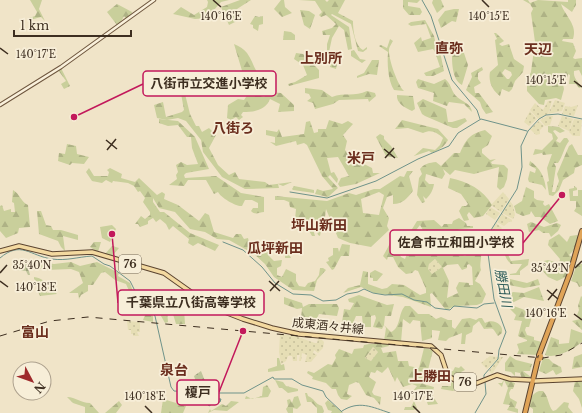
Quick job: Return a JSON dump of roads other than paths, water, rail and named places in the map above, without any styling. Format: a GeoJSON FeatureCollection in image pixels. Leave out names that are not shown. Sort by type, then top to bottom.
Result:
{"type":"FeatureCollection","features":[{"type":"Feature","properties":{"kind":"highway"},"geometry":{"type":"LineString","coordinates":[[526,413],[540,357],[570,273],[582,231]]}},
{"type":"Feature","properties":{"kind":"highway"},"geometry":{"type":"LineString","coordinates":[[540,357],[569,282],[582,240]]}},
{"type":"Feature","properties":{"kind":"main road"},"geometry":{"type":"LineString","coordinates":[[0,105],[66,64],[154,0]]}},
{"type":"Feature","properties":{"kind":"main road","name":"成東酒々井線"},"geometry":{"type":"LineString","coordinates":[[0,251],[19,246],[52,254],[92,252],[166,274],[208,305],[243,319],[299,334],[431,346],[441,355],[448,376],[457,381],[478,383],[497,375],[510,379],[533,381],[582,380]]}},
{"type":"Feature","properties":{"kind":"water"},"geometry":{"type":"Polygon","coordinates":[[[202,398],[221,399],[220,402],[215,402],[209,406],[207,403],[202,403],[202,398]]]}},
{"type":"Feature","properties":{"kind":"waterway"},"geometry":{"type":"LineString","coordinates":[[422,0],[431,16],[452,80],[477,110],[480,119]]}},
{"type":"Feature","properties":{"kind":"waterway","name":"勝田川"},"geometry":{"type":"LineString","coordinates":[[484,379],[484,375],[498,359],[499,350],[506,332],[494,299],[486,238],[517,189],[522,167],[521,146],[528,131],[539,119],[546,115],[558,114],[582,119]]}},
{"type":"Feature","properties":{"kind":"waterway"},"geometry":{"type":"LineString","coordinates":[[290,192],[327,198],[376,181],[418,159],[449,146],[458,133],[481,119],[527,131]]}},
{"type":"Feature","properties":{"kind":"waterway"},"geometry":{"type":"LineString","coordinates":[[223,242],[243,250],[262,267],[275,283],[293,294],[311,295],[323,301],[336,300],[347,294],[364,289],[373,293],[385,295],[402,294],[414,300],[427,302],[435,308],[450,310],[454,306],[477,308],[484,304],[494,303]]}},
{"type":"Feature","properties":{"kind":"waterway"},"geometry":{"type":"LineString","coordinates":[[0,258],[14,250],[26,251],[52,259],[92,256],[110,266],[130,281],[136,293],[155,316],[171,387],[174,391],[244,393],[273,377],[274,379],[292,379],[302,385],[323,391],[326,397],[342,412]]}},
{"type":"Feature","properties":{"kind":"waterway","name":"勝田川"},"geometry":{"type":"LineString","coordinates":[[475,413],[486,394],[485,382]]}},
{"type":"Feature","properties":{"kind":"waterway","name":"勝田川"},"geometry":{"type":"LineString","coordinates":[[342,411],[360,405],[390,413]]}},
{"type":"Feature","properties":{"kind":"railway"},"geometry":{"type":"LineString","coordinates":[[0,336],[50,321],[88,317],[543,358],[561,355],[582,343]]}},
{"type":"Feature","properties":{"kind":"place","name":"八街市立交進小学校"},"geometry":{"type":"Point","coordinates":[74,117]}},
{"type":"Feature","properties":{"kind":"place","name":"佐倉市立和田小学校"},"geometry":{"type":"Point","coordinates":[562,195]}},
{"type":"Feature","properties":{"kind":"place","name":"千葉県立八街高等学校"},"geometry":{"type":"Point","coordinates":[112,234]}},
{"type":"Feature","properties":{"kind":"place","name":"榎戸"},"geometry":{"type":"Point","coordinates":[243,331]}},
{"type":"Feature","properties":{"kind":"district","name":"直弥"},"geometry":{"type":"Point","coordinates":[449,48]}},
{"type":"Feature","properties":{"kind":"district","name":"天辺"},"geometry":{"type":"Point","coordinates":[538,49]}},
{"type":"Feature","properties":{"kind":"district","name":"上別所"},"geometry":{"type":"Point","coordinates":[321,58]}},
{"type":"Feature","properties":{"kind":"district","name":"八街ろ"},"geometry":{"type":"Point","coordinates":[233,128]}},
{"type":"Feature","properties":{"kind":"district","name":"米戸"},"geometry":{"type":"Point","coordinates":[361,158]}},
{"type":"Feature","properties":{"kind":"district","name":"坪山新田"},"geometry":{"type":"Point","coordinates":[319,225]}},
{"type":"Feature","properties":{"kind":"district","name":"瓜坪新田"},"geometry":{"type":"Point","coordinates":[275,248]}},
{"type":"Feature","properties":{"kind":"district","name":"富山"},"geometry":{"type":"Point","coordinates":[35,332]}},
{"type":"Feature","properties":{"kind":"district","name":"泉台"},"geometry":{"type":"Point","coordinates":[174,370]}},
{"type":"Feature","properties":{"kind":"district","name":"上勝田"},"geometry":{"type":"Point","coordinates":[430,376]}}]}
